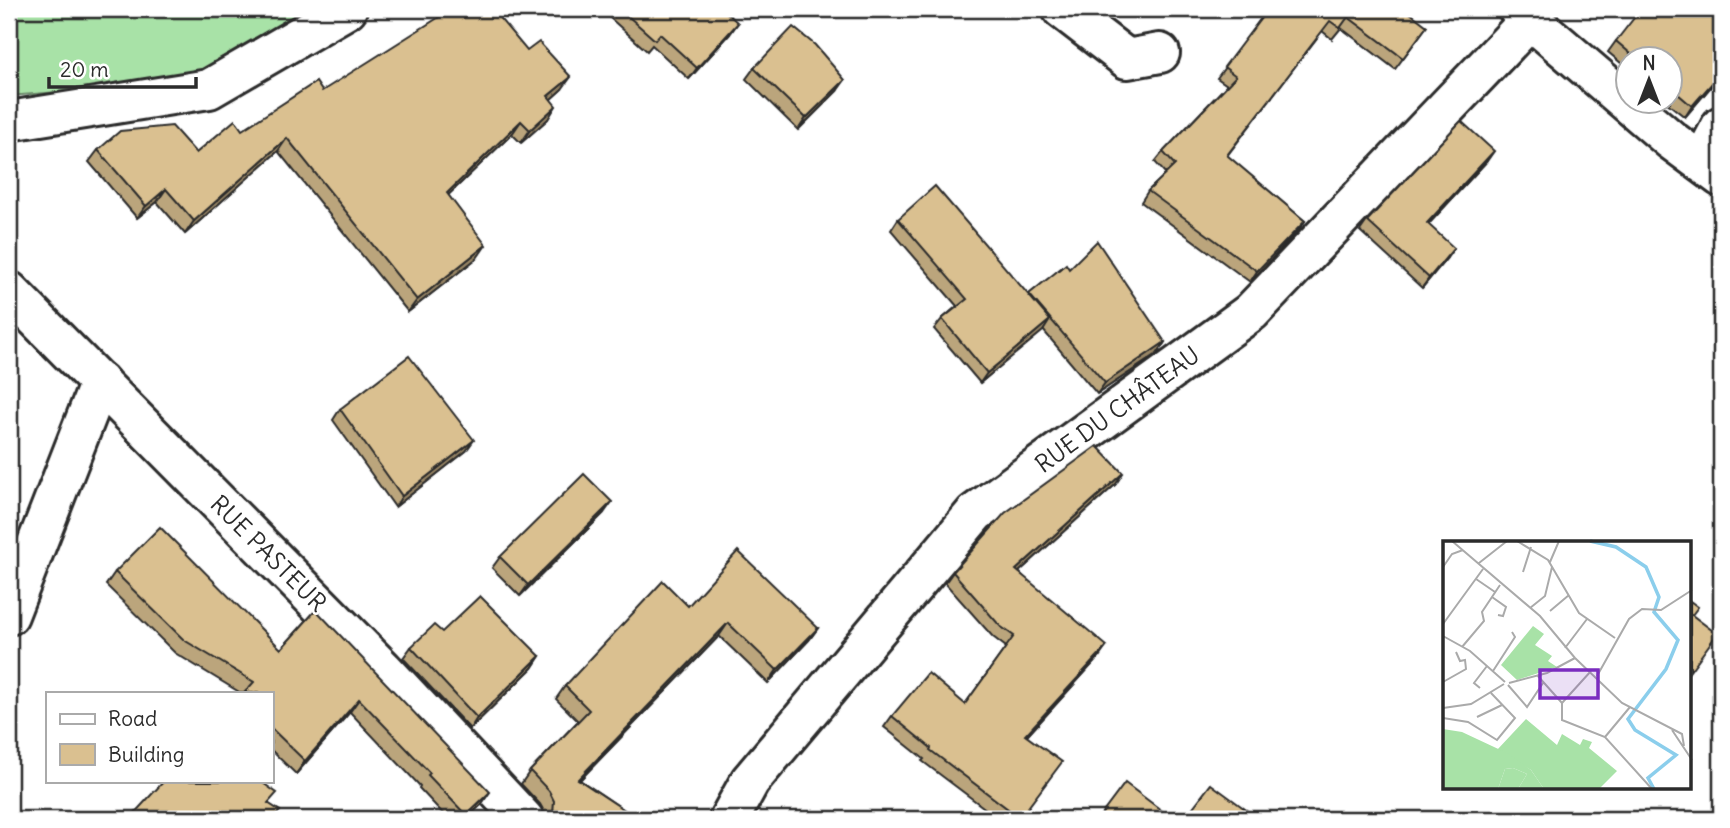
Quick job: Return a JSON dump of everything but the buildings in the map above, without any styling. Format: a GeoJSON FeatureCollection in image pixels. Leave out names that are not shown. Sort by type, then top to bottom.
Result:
{"type":"FeatureCollection","features":[{"type":"Feature","properties":{"kind":"street"},"geometry":{"type":"LineString","coordinates":[[9,121],[209,89],[347,9]]}},
{"type":"Feature","properties":{"kind":"street"},"geometry":{"type":"LineString","coordinates":[[1062,9],[1127,59],[1160,53]]}},
{"type":"Feature","properties":{"kind":"street"},"geometry":{"type":"LineString","coordinates":[[1524,14],[1671,140],[1712,169],[1721,126]]}},
{"type":"Feature","properties":{"kind":"street","name":"RUE DU CHÂTEAU"},"geometry":{"type":"LineString","coordinates":[[729,819],[750,782],[975,513],[1251,312],[1524,14]]}},
{"type":"Feature","properties":{"kind":"street","name":"RUE PASTEUR"},"geometry":{"type":"LineString","coordinates":[[9,291],[383,669],[524,819]]}},
{"type":"Feature","properties":{"kind":"street"},"geometry":{"type":"LineString","coordinates":[[9,615],[100,382]]}},
{"type":"Feature","properties":{"kind":"green space"},"geometry":{"type":"Polygon","coordinates":[[[9,9],[324,9],[210,80],[9,96],[9,9]]]}}]}
